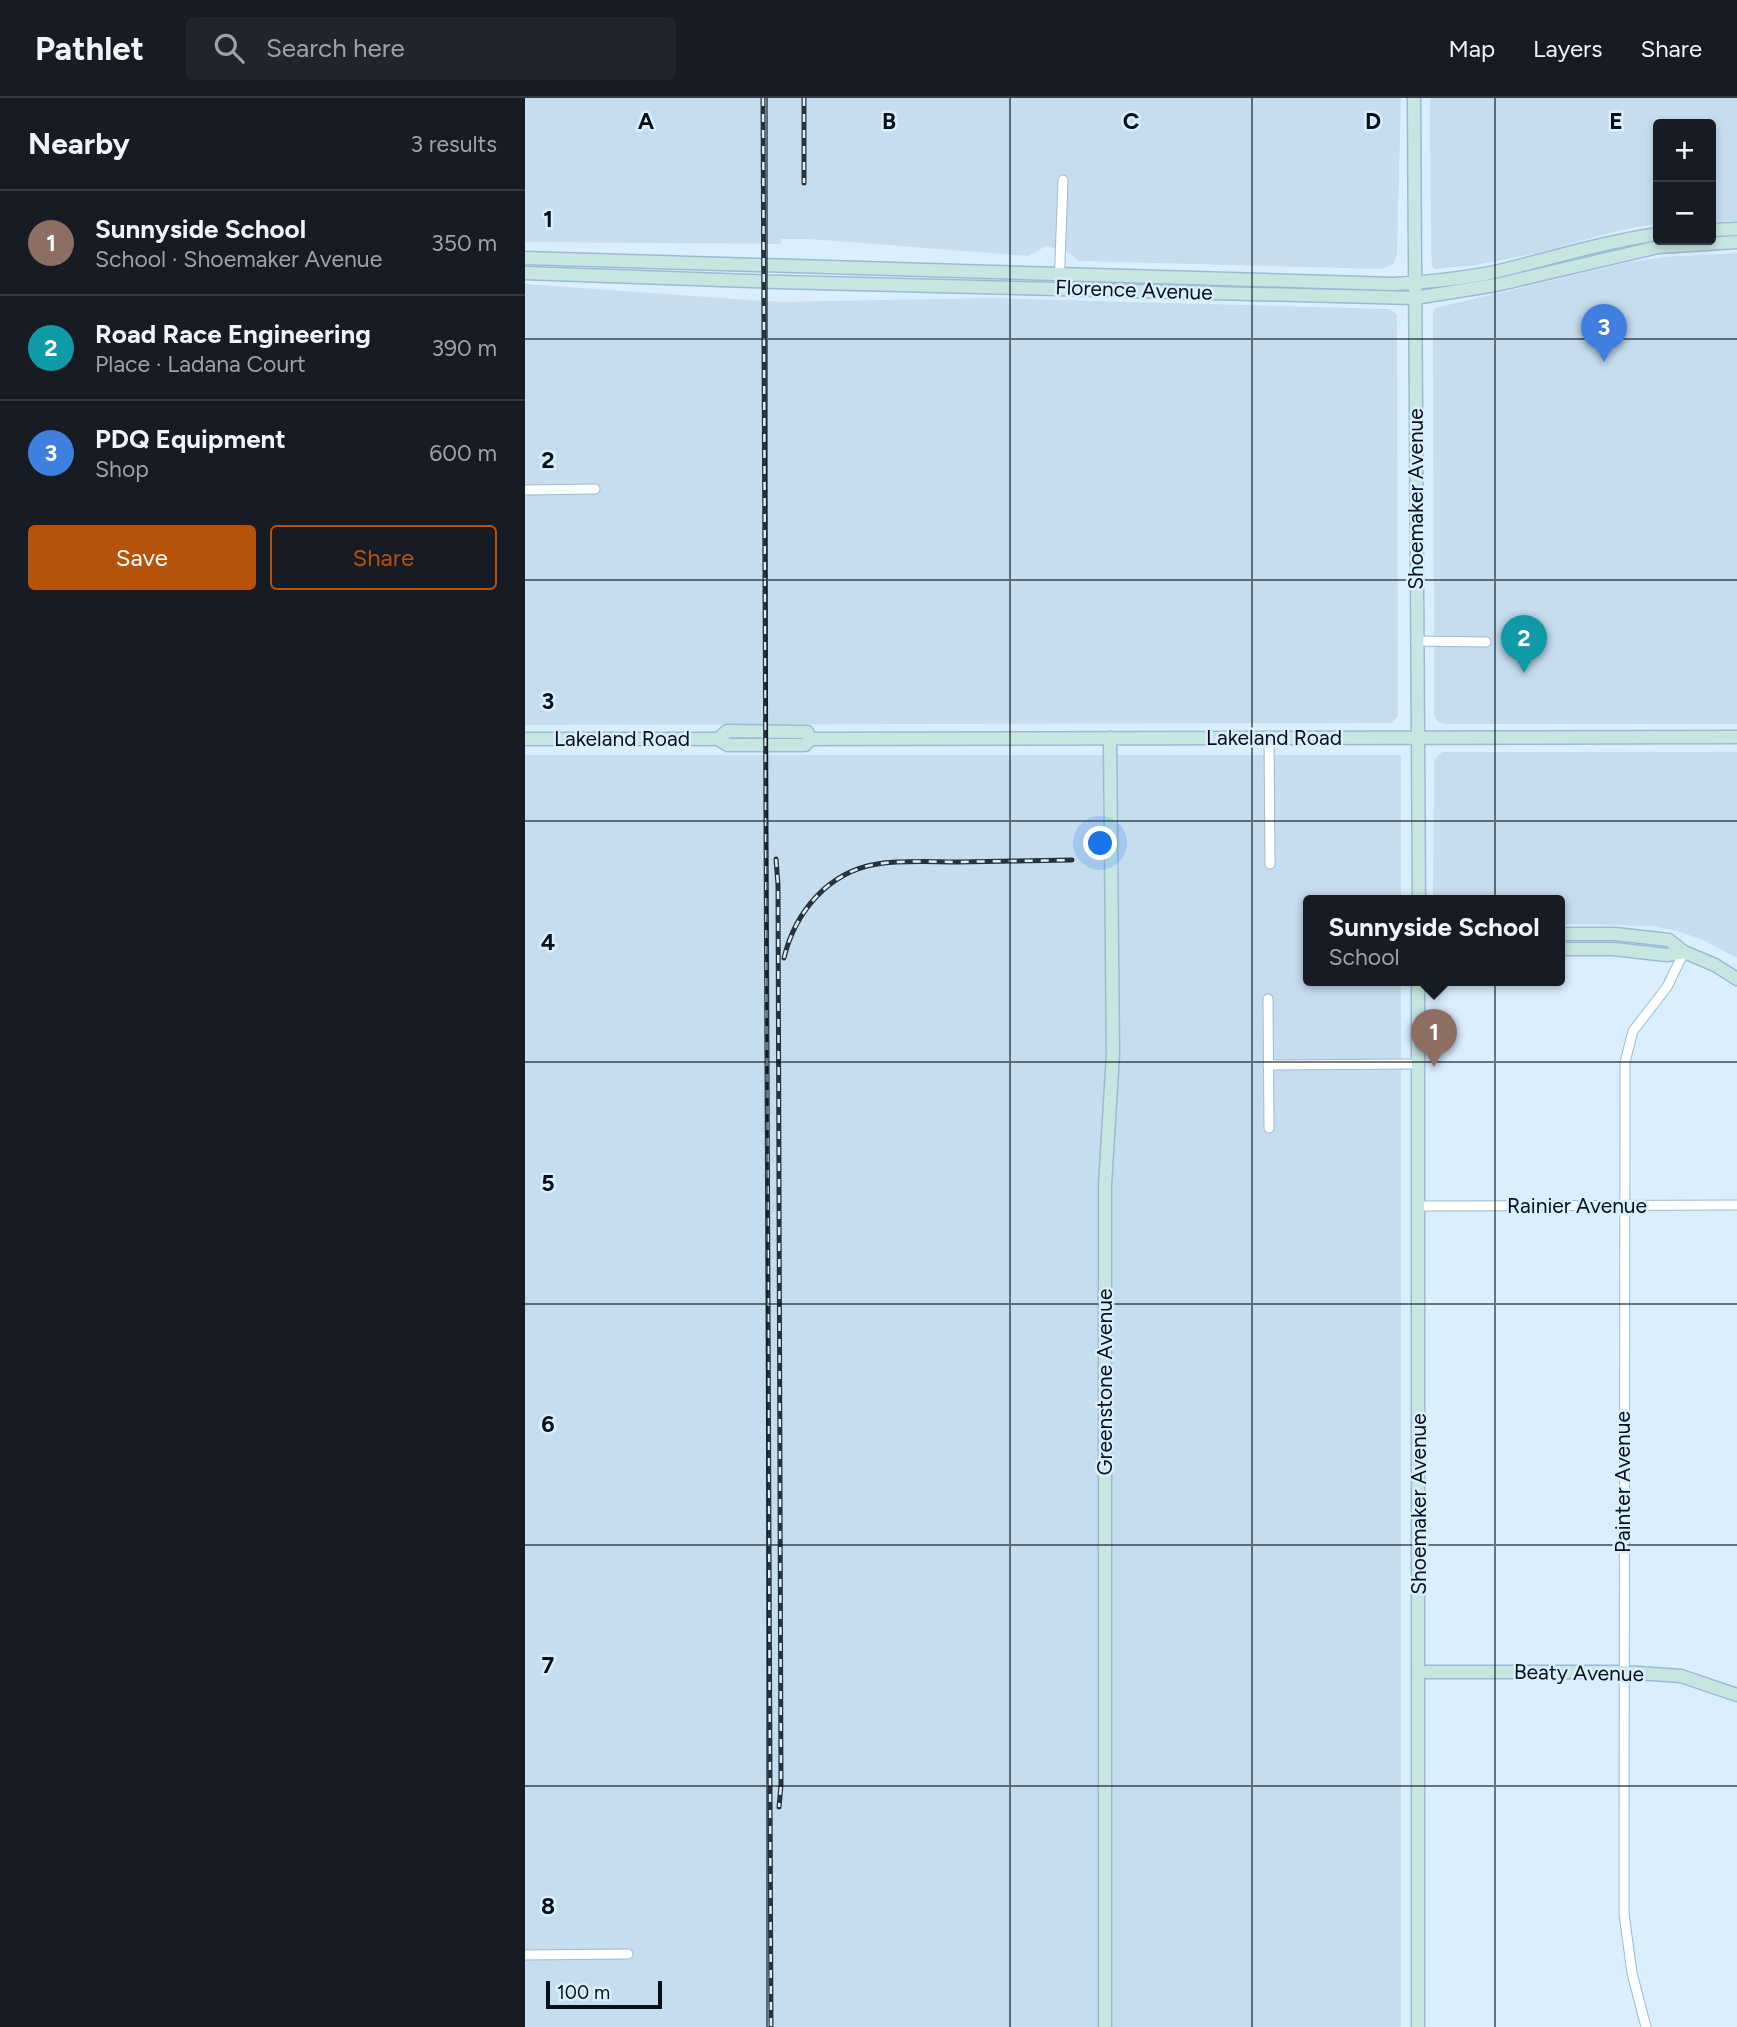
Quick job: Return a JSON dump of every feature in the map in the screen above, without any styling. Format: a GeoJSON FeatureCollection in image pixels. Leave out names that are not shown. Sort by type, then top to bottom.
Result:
{"type":"FeatureCollection","features":[{"type":"Feature","properties":{"kind":"main road","name":"Shoemaker Avenue"},"geometry":{"type":"LineString","coordinates":[[1415,98],[1419,895]]}},
{"type":"Feature","properties":{"kind":"main road"},"geometry":{"type":"LineString","coordinates":[[1716,230],[1737,229]]}},
{"type":"Feature","properties":{"kind":"main road","name":"Florence Avenue"},"geometry":{"type":"LineString","coordinates":[[1268,288],[1446,281],[1653,235]]}},
{"type":"Feature","properties":{"kind":"main road","name":"Florence Avenue"},"geometry":{"type":"LineString","coordinates":[[525,258],[1059,282],[1268,288],[1415,298],[1496,285],[1658,247],[1737,242]]}},
{"type":"Feature","properties":{"kind":"main road","name":"Florence Avenue"},"geometry":{"type":"LineString","coordinates":[[525,273],[779,282],[1059,282]]}},
{"type":"Feature","properties":{"kind":"main road","name":"Lakeland Road"},"geometry":{"type":"LineString","coordinates":[[525,739],[719,739],[727,731],[807,732],[811,738],[1737,737]]}},
{"type":"Feature","properties":{"kind":"main road","name":"Greenstone Avenue"},"geometry":{"type":"LineString","coordinates":[[1105,2027],[1105,1185],[1113,1054],[1110,738]]}},
{"type":"Feature","properties":{"kind":"main road"},"geometry":{"type":"LineString","coordinates":[[1565,934],[1615,934],[1669,940],[1683,952],[1715,965],[1737,979]]}},
{"type":"Feature","properties":{"kind":"main road"},"geometry":{"type":"LineString","coordinates":[[1575,949],[1576,934]]}},
{"type":"Feature","properties":{"kind":"main road"},"geometry":{"type":"LineString","coordinates":[[1565,949],[1613,949],[1667,955],[1683,952]]}},
{"type":"Feature","properties":{"kind":"main road","name":"Shoemaker Avenue"},"geometry":{"type":"LineString","coordinates":[[1418,2027],[1419,986]]}},
{"type":"Feature","properties":{"kind":"main road","name":"Beaty Avenue"},"geometry":{"type":"LineString","coordinates":[[1418,1672],[1623,1672],[1681,1676],[1737,1695]]}},
{"type":"Feature","properties":{"kind":"street"},"geometry":{"type":"LineString","coordinates":[[1059,282],[1063,180]]}},
{"type":"Feature","properties":{"kind":"street"},"geometry":{"type":"LineString","coordinates":[[525,490],[595,489]]}},
{"type":"Feature","properties":{"kind":"street"},"geometry":{"type":"LineString","coordinates":[[1416,641],[1486,642]]}},
{"type":"Feature","properties":{"kind":"street"},"geometry":{"type":"LineString","coordinates":[[1269,738],[1270,864]]}},
{"type":"Feature","properties":{"kind":"street","name":"Painter Avenue"},"geometry":{"type":"LineString","coordinates":[[1646,2027],[1632,1973],[1624,1914],[1626,1051],[1639,1020],[1667,987],[1683,952]]}},
{"type":"Feature","properties":{"kind":"street"},"geometry":{"type":"LineString","coordinates":[[1268,999],[1269,1128]]}},
{"type":"Feature","properties":{"kind":"street"},"geometry":{"type":"LineString","coordinates":[[1268,1065],[1417,1064]]}},
{"type":"Feature","properties":{"kind":"street","name":"Rainier Avenue"},"geometry":{"type":"LineString","coordinates":[[1417,1206],[1737,1205]]}},
{"type":"Feature","properties":{"kind":"street"},"geometry":{"type":"LineString","coordinates":[[525,1955],[628,1954]]}},
{"type":"Feature","properties":{"kind":"shaded area"},"geometry":{"type":"Polygon","coordinates":[[[525,98],[1401,98],[1397,254],[1393,264],[1381,269],[1078,261],[1070,253],[1046,246],[1028,256],[810,239],[781,239],[781,244],[525,242],[525,98]]]}},
{"type":"Feature","properties":{"kind":"shaded area"},"geometry":{"type":"Polygon","coordinates":[[[1430,98],[1737,98],[1737,221],[1716,222],[1716,119],[1653,119],[1653,224],[1538,253],[1476,265],[1434,269],[1431,247],[1430,98]]]}},
{"type":"Feature","properties":{"kind":"shaded area"},"geometry":{"type":"Polygon","coordinates":[[[1737,253],[1737,724],[1438,722],[1434,715],[1435,308],[1630,262],[1737,253]]]}},
{"type":"Feature","properties":{"kind":"shaded area"},"geometry":{"type":"Polygon","coordinates":[[[525,284],[779,302],[989,298],[1388,309],[1397,316],[1398,716],[1391,723],[525,725],[525,284]]]}},
{"type":"Feature","properties":{"kind":"shaded area"},"geometry":{"type":"Polygon","coordinates":[[[1442,752],[1737,752],[1737,958],[1703,940],[1653,926],[1565,924],[1565,895],[1433,895],[1434,760],[1442,752]]]}},
{"type":"Feature","properties":{"kind":"shaded area"},"geometry":{"type":"Polygon","coordinates":[[[525,755],[1401,755],[1401,895],[1303,895],[1303,986],[1401,986],[1401,2027],[525,2027],[525,755]]]}},
{"type":"Feature","properties":{"kind":"railway"},"geometry":{"type":"LineString","coordinates":[[763,98],[771,2027]]}},
{"type":"Feature","properties":{"kind":"railway"},"geometry":{"type":"LineString","coordinates":[[804,98],[804,183]]}},
{"type":"Feature","properties":{"kind":"railway"},"geometry":{"type":"LineString","coordinates":[[776,859],[779,1807]]}},
{"type":"Feature","properties":{"kind":"railway"},"geometry":{"type":"LineString","coordinates":[[784,958],[789,941],[805,910],[829,885],[859,868],[897,862],[1072,860]]}},
{"type":"Feature","properties":{"kind":"place","name":"PDQ Equipment"},"geometry":{"type":"Point","coordinates":[1604,362]}},
{"type":"Feature","properties":{"kind":"place","name":"Road Race Engineering"},"geometry":{"type":"Point","coordinates":[1524,673]}},
{"type":"Feature","properties":{"kind":"place","name":"Sunnyside School"},"geometry":{"type":"Point","coordinates":[1434,1067]}}]}
